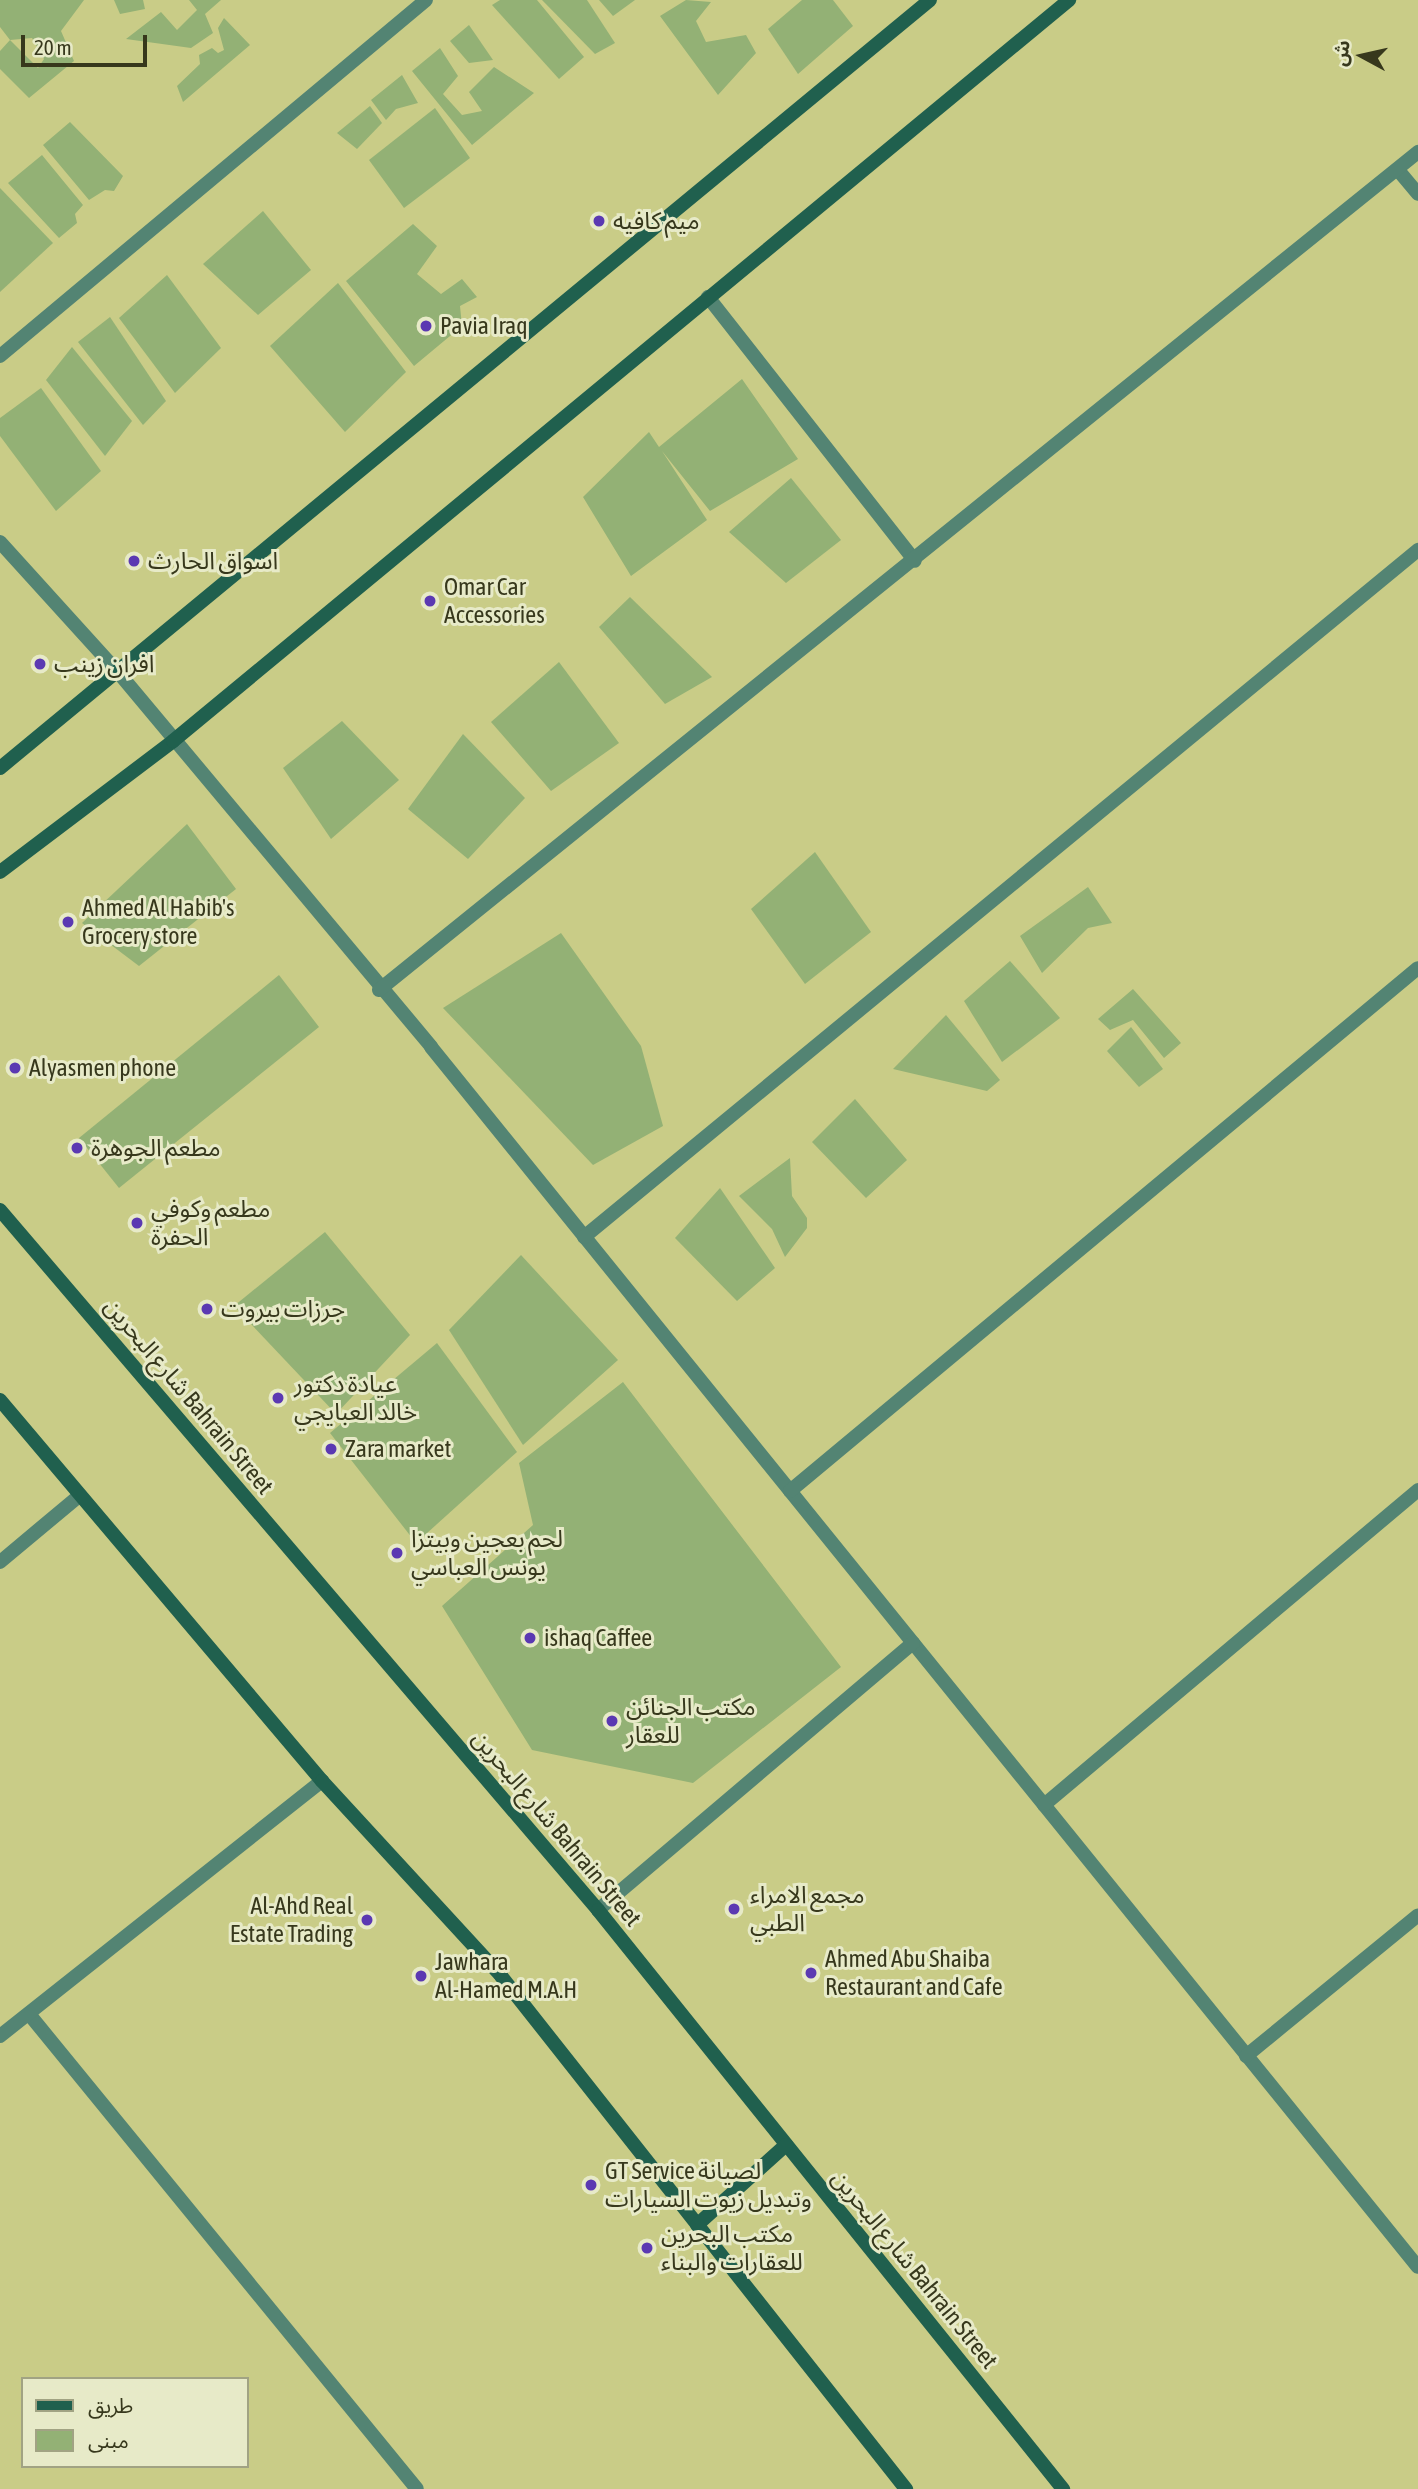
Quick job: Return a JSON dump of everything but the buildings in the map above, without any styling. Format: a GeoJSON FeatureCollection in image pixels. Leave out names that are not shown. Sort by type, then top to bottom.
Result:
{"type":"FeatureCollection","features":[{"type":"Feature","properties":{"kind":"main road"},"geometry":{"type":"LineString","coordinates":[[0,768],[930,0]]}},
{"type":"Feature","properties":{"kind":"main road"},"geometry":{"type":"LineString","coordinates":[[0,872],[173,741],[1069,0]]}},
{"type":"Feature","properties":{"kind":"main road","name":"شارع البحرين Bahrain Street"},"geometry":{"type":"LineString","coordinates":[[0,1210],[598,1910],[1063,2489]]}},
{"type":"Feature","properties":{"kind":"main road"},"geometry":{"type":"LineString","coordinates":[[0,1400],[322,1782],[501,1976],[906,2489]]}},
{"type":"Feature","properties":{"kind":"main road"},"geometry":{"type":"LineString","coordinates":[[697,2225],[786,2145]]}},
{"type":"Feature","properties":{"kind":"street"},"geometry":{"type":"LineString","coordinates":[[0,356],[426,0]]}},
{"type":"Feature","properties":{"kind":"street"},"geometry":{"type":"LineString","coordinates":[[379,990],[915,561],[1418,152]]}},
{"type":"Feature","properties":{"kind":"street"},"geometry":{"type":"LineString","coordinates":[[1398,170],[1418,194]]}},
{"type":"Feature","properties":{"kind":"street"},"geometry":{"type":"LineString","coordinates":[[708,297],[915,561]]}},
{"type":"Feature","properties":{"kind":"street"},"geometry":{"type":"LineString","coordinates":[[0,542],[118,672],[584,1237],[1418,2267]]}},
{"type":"Feature","properties":{"kind":"street"},"geometry":{"type":"LineString","coordinates":[[584,1237],[1418,550]]}},
{"type":"Feature","properties":{"kind":"street"},"geometry":{"type":"LineString","coordinates":[[790,1491],[1418,968]]}},
{"type":"Feature","properties":{"kind":"street"},"geometry":{"type":"LineString","coordinates":[[1044,1805],[1418,1490]]}},
{"type":"Feature","properties":{"kind":"street"},"geometry":{"type":"LineString","coordinates":[[0,1562],[80,1495]]}},
{"type":"Feature","properties":{"kind":"street"},"geometry":{"type":"LineString","coordinates":[[598,1910],[913,1643]]}},
{"type":"Feature","properties":{"kind":"street"},"geometry":{"type":"LineString","coordinates":[[0,2036],[322,1782]]}},
{"type":"Feature","properties":{"kind":"street"},"geometry":{"type":"LineString","coordinates":[[1246,2056],[1418,1915]]}},
{"type":"Feature","properties":{"kind":"street"},"geometry":{"type":"LineString","coordinates":[[29,2014],[417,2489]]}},
{"type":"Feature","properties":{"kind":"place","name":"ميم كافيه"},"geometry":{"type":"Point","coordinates":[599,221]}},
{"type":"Feature","properties":{"kind":"place","name":"Pavia Iraq"},"geometry":{"type":"Point","coordinates":[426,326]}},
{"type":"Feature","properties":{"kind":"place","name":"اسواق الحارث"},"geometry":{"type":"Point","coordinates":[134,561]}},
{"type":"Feature","properties":{"kind":"place","name":"Omar Car Accessories"},"geometry":{"type":"Point","coordinates":[430,601]}},
{"type":"Feature","properties":{"kind":"place","name":"افران زينب"},"geometry":{"type":"Point","coordinates":[40,664]}},
{"type":"Feature","properties":{"kind":"place","name":"Ahmed Al Habib's Grocery store"},"geometry":{"type":"Point","coordinates":[68,922]}},
{"type":"Feature","properties":{"kind":"place","name":"Alyasmen phone"},"geometry":{"type":"Point","coordinates":[15,1068]}},
{"type":"Feature","properties":{"kind":"place","name":"مطعم الجوهرة"},"geometry":{"type":"Point","coordinates":[77,1148]}},
{"type":"Feature","properties":{"kind":"place","name":"مطعم وكوفي الحفرة"},"geometry":{"type":"Point","coordinates":[137,1223]}},
{"type":"Feature","properties":{"kind":"place","name":"جرزات بيروت"},"geometry":{"type":"Point","coordinates":[207,1309]}},
{"type":"Feature","properties":{"kind":"place","name":"عيادة دكتور خالد العبايجي"},"geometry":{"type":"Point","coordinates":[278,1398]}},
{"type":"Feature","properties":{"kind":"place","name":"Zara market"},"geometry":{"type":"Point","coordinates":[331,1449]}},
{"type":"Feature","properties":{"kind":"place","name":"لحم بعجين وبيتزا يونس العباسي"},"geometry":{"type":"Point","coordinates":[397,1553]}},
{"type":"Feature","properties":{"kind":"place","name":"ishaq Caffee"},"geometry":{"type":"Point","coordinates":[530,1638]}},
{"type":"Feature","properties":{"kind":"place","name":"مكتب الجنائن للعقار"},"geometry":{"type":"Point","coordinates":[612,1721]}},
{"type":"Feature","properties":{"kind":"place","name":"مجمع الامراء الطبي"},"geometry":{"type":"Point","coordinates":[734,1909]}},
{"type":"Feature","properties":{"kind":"place","name":"Al-Ahd Real Estate Trading"},"geometry":{"type":"Point","coordinates":[367,1920]}},
{"type":"Feature","properties":{"kind":"place","name":"Ahmed Abu Shaiba Restaurant and Cafe"},"geometry":{"type":"Point","coordinates":[811,1973]}},
{"type":"Feature","properties":{"kind":"place","name":"Jawhara Al-Hamed M.A.H"},"geometry":{"type":"Point","coordinates":[421,1976]}},
{"type":"Feature","properties":{"kind":"place","name":"GT Service لصيانة وتبديل زيوت السيارات"},"geometry":{"type":"Point","coordinates":[591,2185]}},
{"type":"Feature","properties":{"kind":"place","name":"مكتب البحرين للعقارات والبناء"},"geometry":{"type":"Point","coordinates":[647,2248]}}]}
